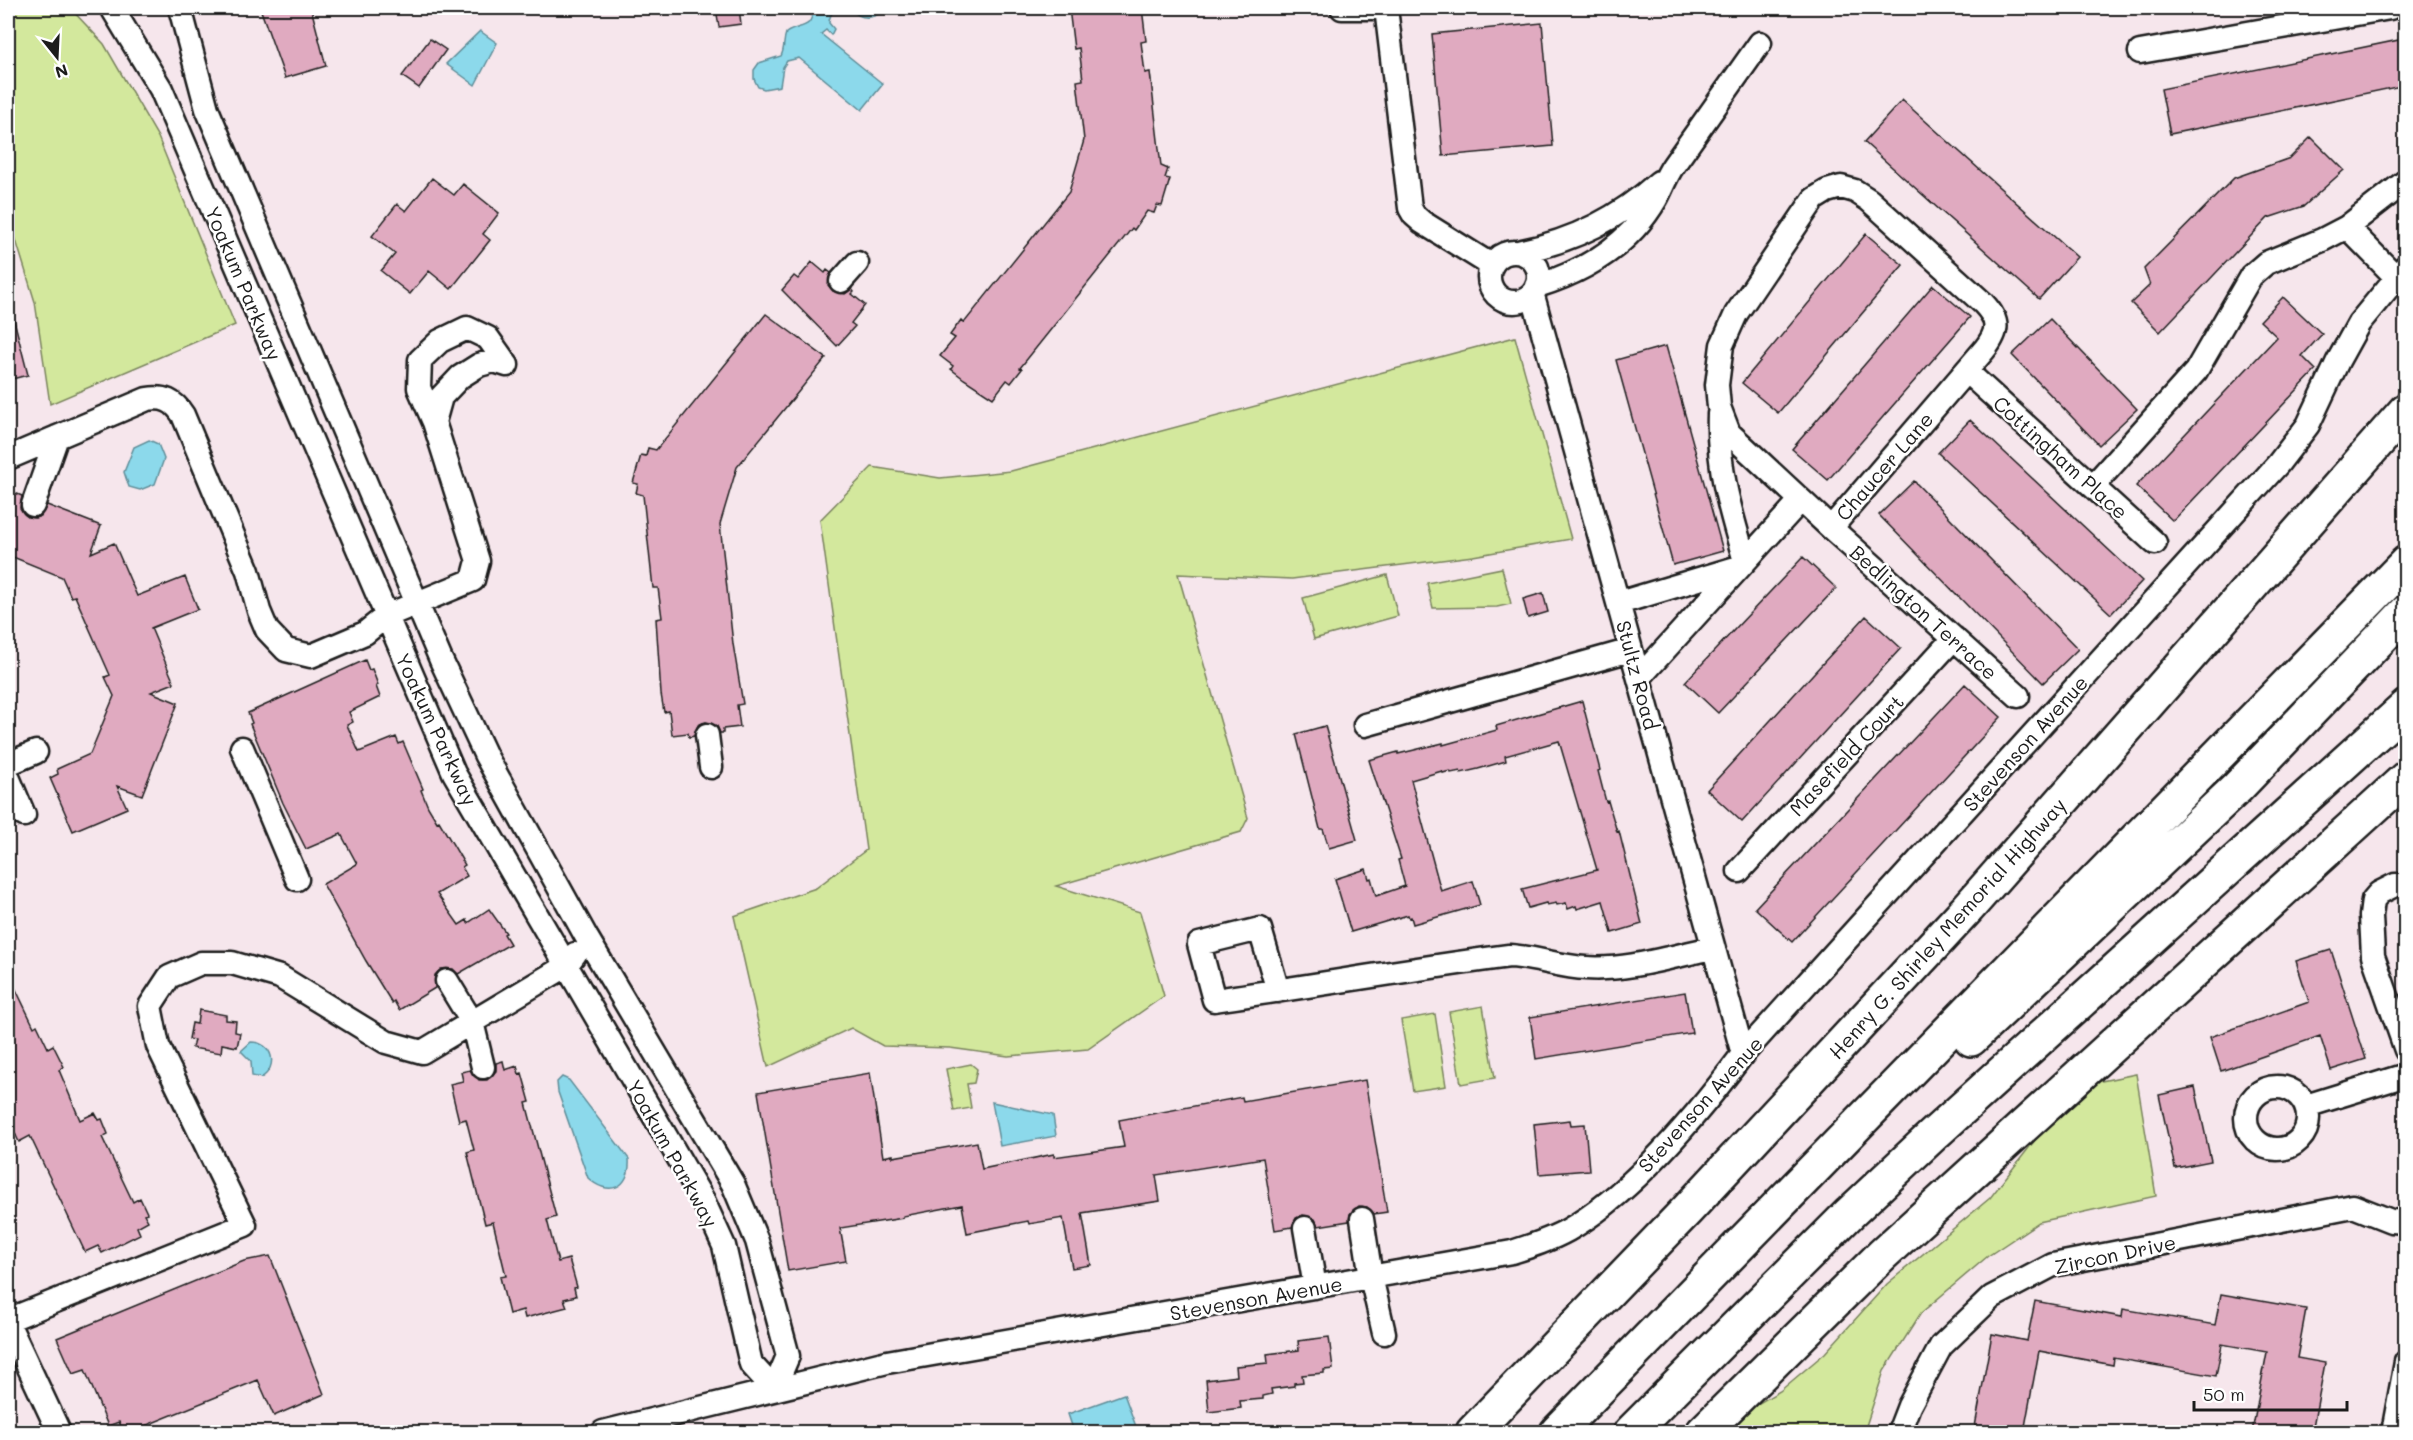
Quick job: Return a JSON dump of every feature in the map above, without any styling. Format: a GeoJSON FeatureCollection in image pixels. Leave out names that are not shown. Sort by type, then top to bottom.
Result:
{"type":"FeatureCollection","features":[{"type":"Feature","properties":{"kind":"highway"},"geometry":{"type":"LineString","coordinates":[[2359,464],[2406,404]]}},
{"type":"Feature","properties":{"kind":"highway","name":"Henry G. Shirley Memorial Highway"},"geometry":{"type":"LineString","coordinates":[[1473,1432],[1688,1209],[1960,916],[2406,410]]}},
{"type":"Feature","properties":{"kind":"highway"},"geometry":{"type":"LineString","coordinates":[[1557,1432],[2406,562]]}},
{"type":"Feature","properties":{"kind":"highway"},"geometry":{"type":"LineString","coordinates":[[1881,1102],[1966,1044],[2113,907],[2237,788],[2406,612]]}},
{"type":"Feature","properties":{"kind":"highway"},"geometry":{"type":"LineString","coordinates":[[1631,1432],[1842,1221],[1932,1136],[2406,707]]}},
{"type":"Feature","properties":{"kind":"highway"},"geometry":{"type":"LineString","coordinates":[[1703,1432],[1882,1255],[2406,778]]}},
{"type":"Feature","properties":{"kind":"street","name":"Yoakum Parkway"},"geometry":{"type":"LineString","coordinates":[[112,8],[161,89],[454,773],[703,1200],[724,1246],[751,1364],[774,1389],[788,1356],[757,1241],[733,1184],[587,939],[486,756],[417,602],[207,109],[180,8]]}},
{"type":"Feature","properties":{"kind":"street"},"geometry":{"type":"LineString","coordinates":[[1342,8],[1385,8],[1410,208],[1414,216],[1491,265]]}},
{"type":"Feature","properties":{"kind":"street"},"geometry":{"type":"LineString","coordinates":[[2140,52],[2390,8]]}},
{"type":"Feature","properties":{"kind":"street"},"geometry":{"type":"LineString","coordinates":[[1669,172],[1634,202],[1606,220],[1559,243],[1504,253],[1491,265],[1489,283],[1498,298],[1516,303],[1603,257],[1623,241],[1646,214],[1669,172],[1760,43]]}},
{"type":"Feature","properties":{"kind":"street"},"geometry":{"type":"LineString","coordinates":[[2093,486],[2196,370],[2251,276],[2266,263],[2347,227],[2406,181]]}},
{"type":"Feature","properties":{"kind":"street","name":"Chaucer Lane"},"geometry":{"type":"LineString","coordinates":[[1841,187],[1855,191],[1869,200],[1993,314],[1996,325],[1991,341],[1966,371],[1831,528],[1730,434],[1719,407],[1719,362],[1722,345],[1736,314],[1814,199],[1841,187]]}},
{"type":"Feature","properties":{"kind":"street"},"geometry":{"type":"LineString","coordinates":[[2347,227],[2401,272]]}},
{"type":"Feature","properties":{"kind":"street"},"geometry":{"type":"LineString","coordinates":[[1522,251],[1536,262],[1541,280],[1535,291]]}},
{"type":"Feature","properties":{"kind":"street"},"geometry":{"type":"LineString","coordinates":[[841,281],[857,263]]}},
{"type":"Feature","properties":{"kind":"street","name":"Stevenson Avenue"},"geometry":{"type":"LineString","coordinates":[[603,1432],[887,1362],[1512,1252],[1566,1232],[1598,1212],[1701,1108],[1743,1054],[2278,464],[2308,425],[2338,361],[2360,323],[2401,272]]}},
{"type":"Feature","properties":{"kind":"street","name":"Stultz Road"},"geometry":{"type":"LineString","coordinates":[[1535,291],[1631,650],[1743,1054]]}},
{"type":"Feature","properties":{"kind":"street"},"geometry":{"type":"LineString","coordinates":[[8,458],[139,402],[159,397],[170,401],[177,406],[188,425],[248,571],[267,630],[286,650],[311,656],[365,633],[386,616],[472,580],[478,561],[434,422],[419,387],[420,360],[440,341],[467,328],[488,338],[507,366],[494,362],[486,363],[460,378],[441,397],[434,422]]}},
{"type":"Feature","properties":{"kind":"street","name":"Cottingham Place"},"geometry":{"type":"LineString","coordinates":[[1966,371],[2156,543]]}},
{"type":"Feature","properties":{"kind":"street"},"geometry":{"type":"LineString","coordinates":[[1719,407],[1718,441],[1721,471],[1743,563]]}},
{"type":"Feature","properties":{"kind":"street"},"geometry":{"type":"LineString","coordinates":[[33,505],[57,437]]}},
{"type":"Feature","properties":{"kind":"street"},"geometry":{"type":"LineString","coordinates":[[1639,678],[1800,501]]}},
{"type":"Feature","properties":{"kind":"street","name":"Bedlington Terrace"},"geometry":{"type":"LineString","coordinates":[[1831,528],[2018,696]]}},
{"type":"Feature","properties":{"kind":"street"},"geometry":{"type":"LineString","coordinates":[[1619,603],[1743,563]]}},
{"type":"Feature","properties":{"kind":"street","name":"Masefield Court"},"geometry":{"type":"LineString","coordinates":[[1739,871],[1954,638]]}},
{"type":"Feature","properties":{"kind":"street"},"geometry":{"type":"LineString","coordinates":[[1365,725],[1631,650]]}},
{"type":"Feature","properties":{"kind":"street"},"geometry":{"type":"LineString","coordinates":[[707,735],[711,767]]}},
{"type":"Feature","properties":{"kind":"street"},"geometry":{"type":"LineString","coordinates":[[242,748],[297,879]]}},
{"type":"Feature","properties":{"kind":"street"},"geometry":{"type":"LineString","coordinates":[[8,764],[36,752]]}},
{"type":"Feature","properties":{"kind":"street"},"geometry":{"type":"LineString","coordinates":[[8,777],[24,815]]}},
{"type":"Feature","properties":{"kind":"street"},"geometry":{"type":"LineString","coordinates":[[2406,885],[2395,885],[2379,893],[2373,900],[2371,916],[2373,956],[2406,1050]]}},
{"type":"Feature","properties":{"kind":"street"},"geometry":{"type":"LineString","coordinates":[[59,1432],[8,1322],[245,1225],[158,1046],[150,1006],[169,977],[201,963],[232,963],[280,977],[386,1042],[422,1052],[566,966],[587,939]]}},
{"type":"Feature","properties":{"kind":"street"},"geometry":{"type":"LineString","coordinates":[[1278,991],[1509,956],[1601,969],[1713,948]]}},
{"type":"Feature","properties":{"kind":"street"},"geometry":{"type":"LineString","coordinates":[[447,981],[472,1022],[483,1067]]}},
{"type":"Feature","properties":{"kind":"street"},"geometry":{"type":"LineString","coordinates":[[2306,1106],[2406,1075]]}},
{"type":"Feature","properties":{"kind":"street","name":"Zircon Drive"},"geometry":{"type":"LineString","coordinates":[[1899,1432],[1909,1406],[1941,1346],[1992,1297],[2053,1265],[2353,1206],[2391,1221],[2406,1222]]}},
{"type":"Feature","properties":{"kind":"street"},"geometry":{"type":"LineString","coordinates":[[1362,1219],[1371,1277],[1384,1333]]}},
{"type":"Feature","properties":{"kind":"street"},"geometry":{"type":"LineString","coordinates":[[1305,1228],[1315,1287]]}},
{"type":"Feature","properties":{"kind":"street"},"geometry":{"type":"LineString","coordinates":[[2393,1432],[2403,1395],[2406,1362]]}},
{"type":"Feature","properties":{"kind":"green space"},"geometry":{"type":"Polygon","coordinates":[[[8,8],[70,8],[104,44],[158,137],[235,325],[50,404],[35,302],[8,214],[8,8]]]}},
{"type":"Feature","properties":{"kind":"green space"},"geometry":{"type":"Polygon","coordinates":[[[1515,337],[1571,539],[1473,556],[1292,579],[1178,574],[1248,818],[1241,832],[1056,886],[1140,912],[1164,996],[1088,1049],[1008,1056],[950,1048],[883,1046],[851,1028],[768,1067],[734,916],[816,888],[866,850],[820,520],[872,467],[940,478],[1011,471],[1515,337]]]}},
{"type":"Feature","properties":{"kind":"green space"},"geometry":{"type":"Polygon","coordinates":[[[1502,568],[1511,604],[1497,607],[1433,608],[1427,583],[1502,568]]]}},
{"type":"Feature","properties":{"kind":"green space"},"geometry":{"type":"Polygon","coordinates":[[[1387,575],[1398,616],[1314,639],[1303,598],[1387,575]]]}},
{"type":"Feature","properties":{"kind":"green space"},"geometry":{"type":"Polygon","coordinates":[[[1483,1006],[1495,1078],[1461,1084],[1449,1012],[1483,1006]]]}},
{"type":"Feature","properties":{"kind":"green space"},"geometry":{"type":"Polygon","coordinates":[[[1435,1014],[1446,1086],[1413,1091],[1401,1020],[1435,1014]]]}},
{"type":"Feature","properties":{"kind":"green space"},"geometry":{"type":"Polygon","coordinates":[[[971,1064],[977,1069],[974,1083],[967,1084],[971,1108],[954,1111],[946,1069],[971,1064]]]}},
{"type":"Feature","properties":{"kind":"green space"},"geometry":{"type":"Polygon","coordinates":[[[2136,1074],[2156,1196],[2039,1222],[1988,1256],[1921,1313],[1884,1371],[1864,1432],[1709,1432],[1780,1391],[1825,1353],[1887,1284],[1990,1198],[2077,1086],[2136,1074]]]}},
{"type":"Feature","properties":{"kind":"water"},"geometry":{"type":"Polygon","coordinates":[[[812,8],[841,8],[832,13],[829,19],[834,29],[831,35],[826,30],[821,34],[883,84],[862,110],[799,58],[787,61],[783,67],[780,86],[764,89],[758,87],[754,79],[754,70],[759,63],[781,56],[786,33],[811,20],[812,8]]]}},
{"type":"Feature","properties":{"kind":"water"},"geometry":{"type":"Polygon","coordinates":[[[845,8],[885,8],[872,17],[860,16],[845,8]]]}},
{"type":"Feature","properties":{"kind":"water"},"geometry":{"type":"Polygon","coordinates":[[[480,31],[497,43],[475,85],[446,64],[480,31]]]}},
{"type":"Feature","properties":{"kind":"water"},"geometry":{"type":"Polygon","coordinates":[[[149,440],[158,444],[164,459],[155,484],[140,490],[129,487],[124,472],[134,447],[149,440]]]}},
{"type":"Feature","properties":{"kind":"water"},"geometry":{"type":"Polygon","coordinates":[[[251,1042],[264,1046],[269,1050],[271,1056],[270,1068],[261,1078],[252,1076],[251,1061],[241,1051],[251,1042]]]}},
{"type":"Feature","properties":{"kind":"water"},"geometry":{"type":"Polygon","coordinates":[[[562,1077],[569,1080],[629,1159],[626,1177],[617,1187],[603,1187],[588,1178],[558,1092],[557,1082],[562,1077]]]}},
{"type":"Feature","properties":{"kind":"water"},"geometry":{"type":"Polygon","coordinates":[[[992,1102],[1053,1115],[1056,1136],[1000,1146],[992,1102]]]}},
{"type":"Feature","properties":{"kind":"water"},"geometry":{"type":"Polygon","coordinates":[[[1124,1394],[1138,1432],[1074,1432],[1068,1414],[1124,1394]]]}},
{"type":"Feature","properties":{"kind":"building"},"geometry":{"type":"Polygon","coordinates":[[[260,8],[311,8],[326,66],[285,78],[260,8]]]}},
{"type":"Feature","properties":{"kind":"building"},"geometry":{"type":"Polygon","coordinates":[[[716,8],[739,8],[741,24],[719,27],[716,8]]]}},
{"type":"Feature","properties":{"kind":"building"},"geometry":{"type":"Polygon","coordinates":[[[1069,8],[1142,8],[1146,41],[1141,42],[1145,73],[1150,72],[1161,166],[1168,169],[1165,178],[1170,179],[1162,206],[1157,205],[1154,213],[1147,211],[1134,230],[1132,228],[1020,368],[1022,369],[1011,383],[1007,380],[993,398],[951,369],[953,366],[940,356],[955,338],[950,335],[961,320],[964,323],[1069,192],[1084,140],[1077,81],[1083,80],[1079,48],[1074,49],[1069,8]]]}},
{"type":"Feature","properties":{"kind":"building"},"geometry":{"type":"Polygon","coordinates":[[[1542,23],[1553,146],[1443,156],[1432,34],[1542,23]]]}},
{"type":"Feature","properties":{"kind":"building"},"geometry":{"type":"Polygon","coordinates":[[[430,39],[446,50],[419,88],[402,76],[430,39]]]}},
{"type":"Feature","properties":{"kind":"building"},"geometry":{"type":"Polygon","coordinates":[[[2399,40],[2406,69],[2406,85],[2170,134],[2161,89],[2399,40]]]}},
{"type":"Feature","properties":{"kind":"building"},"geometry":{"type":"Polygon","coordinates":[[[1902,100],[2077,257],[2039,299],[1864,142],[1902,100]]]}},
{"type":"Feature","properties":{"kind":"building"},"geometry":{"type":"Polygon","coordinates":[[[2311,137],[2344,170],[2304,206],[2268,218],[2160,332],[2131,303],[2150,285],[2144,269],[2234,178],[2290,158],[2311,137]]]}},
{"type":"Feature","properties":{"kind":"building"},"geometry":{"type":"Polygon","coordinates":[[[432,178],[454,195],[463,184],[499,213],[483,234],[490,240],[451,289],[429,271],[410,294],[381,271],[395,254],[372,236],[397,204],[406,211],[432,178]]]}},
{"type":"Feature","properties":{"kind":"building"},"geometry":{"type":"Polygon","coordinates":[[[1866,234],[1903,265],[1778,413],[1742,383],[1866,234]]]}},
{"type":"Feature","properties":{"kind":"building"},"geometry":{"type":"Polygon","coordinates":[[[812,262],[825,273],[827,270],[831,273],[828,285],[833,291],[845,294],[852,289],[854,292],[852,294],[865,305],[851,323],[855,326],[837,346],[782,290],[794,276],[798,279],[812,262]]]}},
{"type":"Feature","properties":{"kind":"building"},"geometry":{"type":"Polygon","coordinates":[[[1933,285],[1970,317],[1828,480],[1792,449],[1933,285]]]}},
{"type":"Feature","properties":{"kind":"building"},"geometry":{"type":"Polygon","coordinates":[[[2283,297],[2322,334],[2302,356],[2316,370],[2173,521],[2136,486],[2277,337],[2260,321],[2283,297]]]}},
{"type":"Feature","properties":{"kind":"building"},"geometry":{"type":"Polygon","coordinates":[[[766,314],[826,358],[737,467],[720,524],[733,644],[743,704],[737,705],[740,727],[723,729],[723,733],[720,733],[717,726],[706,722],[698,725],[694,736],[689,737],[688,733],[672,735],[669,711],[664,712],[661,694],[656,619],[662,618],[658,588],[653,588],[643,495],[636,493],[638,484],[633,483],[641,455],[646,456],[648,448],[656,450],[766,314]]]}},
{"type":"Feature","properties":{"kind":"building"},"geometry":{"type":"Polygon","coordinates":[[[13,316],[28,375],[8,380],[8,317],[13,316]]]}},
{"type":"Feature","properties":{"kind":"building"},"geometry":{"type":"Polygon","coordinates":[[[2050,319],[2137,409],[2099,445],[2012,355],[2050,319]]]}},
{"type":"Feature","properties":{"kind":"building"},"geometry":{"type":"Polygon","coordinates":[[[1666,346],[1723,551],[1673,565],[1616,360],[1666,346]]]}},
{"type":"Feature","properties":{"kind":"building"},"geometry":{"type":"Polygon","coordinates":[[[1970,420],[2142,581],[2111,614],[1938,453],[1970,420]]]}},
{"type":"Feature","properties":{"kind":"building"},"geometry":{"type":"Polygon","coordinates":[[[1914,481],[2078,649],[2043,683],[1879,515],[1914,481]]]}},
{"type":"Feature","properties":{"kind":"building"},"geometry":{"type":"Polygon","coordinates":[[[8,490],[22,496],[20,508],[28,517],[41,516],[47,505],[101,526],[91,553],[114,543],[137,596],[185,577],[198,609],[151,628],[174,683],[151,692],[178,703],[142,795],[117,786],[127,808],[73,831],[50,778],[58,774],[57,769],[90,754],[114,696],[105,677],[110,675],[75,596],[71,597],[62,577],[8,555],[8,490]]]}},
{"type":"Feature","properties":{"kind":"building"},"geometry":{"type":"Polygon","coordinates":[[[1803,557],[1836,588],[1718,713],[1685,682],[1803,557]]]}},
{"type":"Feature","properties":{"kind":"building"},"geometry":{"type":"Polygon","coordinates":[[[1543,593],[1548,612],[1528,618],[1523,599],[1543,593]]]}},
{"type":"Feature","properties":{"kind":"building"},"geometry":{"type":"Polygon","coordinates":[[[1866,616],[1901,648],[1742,822],[1707,790],[1866,616]]]}},
{"type":"Feature","properties":{"kind":"building"},"geometry":{"type":"Polygon","coordinates":[[[365,660],[369,670],[372,669],[380,697],[349,712],[353,722],[347,725],[359,752],[396,737],[399,744],[403,742],[428,807],[465,865],[462,867],[467,876],[437,894],[459,925],[467,920],[468,923],[489,909],[506,933],[504,934],[510,944],[458,974],[453,969],[441,969],[435,975],[435,988],[399,1010],[394,1001],[392,1003],[366,961],[323,884],[357,864],[341,834],[306,849],[283,803],[250,724],[252,723],[248,713],[365,660]]]}},
{"type":"Feature","properties":{"kind":"building"},"geometry":{"type":"Polygon","coordinates":[[[1965,684],[2001,717],[1792,942],[1755,908],[1965,684]]]}},
{"type":"Feature","properties":{"kind":"building"},"geometry":{"type":"Polygon","coordinates":[[[1582,701],[1606,802],[1608,801],[1617,832],[1619,831],[1642,924],[1612,933],[1603,901],[1577,909],[1576,906],[1568,909],[1566,903],[1547,905],[1546,903],[1528,908],[1522,889],[1597,870],[1559,741],[1505,756],[1506,761],[1478,769],[1461,773],[1450,771],[1443,773],[1442,771],[1411,780],[1441,891],[1473,881],[1480,905],[1413,924],[1408,915],[1351,932],[1335,879],[1366,869],[1376,896],[1405,886],[1398,860],[1401,859],[1369,760],[1398,752],[1398,754],[1443,743],[1443,745],[1497,730],[1496,726],[1582,701]]]}},
{"type":"Feature","properties":{"kind":"building"},"geometry":{"type":"Polygon","coordinates":[[[1325,726],[1357,840],[1329,848],[1323,829],[1320,829],[1296,734],[1325,726]]]}},
{"type":"Feature","properties":{"kind":"building"},"geometry":{"type":"Polygon","coordinates":[[[2331,950],[2366,1059],[2331,1070],[2320,1036],[2221,1071],[2210,1037],[2309,1002],[2296,961],[2331,950]]]}},
{"type":"Feature","properties":{"kind":"building"},"geometry":{"type":"Polygon","coordinates":[[[8,973],[34,1027],[37,1025],[48,1048],[53,1045],[64,1067],[59,1070],[80,1120],[95,1113],[99,1120],[102,1119],[108,1134],[102,1137],[133,1202],[140,1198],[147,1213],[144,1214],[148,1221],[137,1227],[140,1234],[102,1253],[98,1246],[85,1252],[30,1136],[19,1142],[8,1118],[8,973]]]}},
{"type":"Feature","properties":{"kind":"building"},"geometry":{"type":"Polygon","coordinates":[[[1685,992],[1692,1033],[1536,1059],[1530,1017],[1685,992]]]}},
{"type":"Feature","properties":{"kind":"building"},"geometry":{"type":"Polygon","coordinates":[[[199,1010],[226,1015],[226,1020],[236,1021],[235,1032],[240,1033],[237,1047],[222,1044],[221,1053],[192,1048],[194,1040],[189,1039],[192,1023],[197,1024],[199,1010]]]}},
{"type":"Feature","properties":{"kind":"building"},"geometry":{"type":"Polygon","coordinates":[[[503,1061],[505,1070],[517,1066],[519,1074],[522,1073],[530,1102],[526,1103],[556,1217],[547,1220],[558,1262],[569,1259],[577,1287],[574,1288],[576,1296],[564,1299],[567,1307],[525,1318],[523,1310],[509,1314],[500,1277],[506,1276],[493,1222],[485,1224],[467,1152],[474,1150],[466,1119],[459,1121],[450,1084],[463,1081],[461,1072],[470,1070],[479,1080],[487,1080],[496,1071],[496,1063],[503,1061]]]}},
{"type":"Feature","properties":{"kind":"building"},"geometry":{"type":"Polygon","coordinates":[[[870,1073],[883,1157],[977,1142],[982,1169],[1054,1154],[1054,1157],[1124,1147],[1119,1120],[1242,1097],[1243,1101],[1365,1080],[1387,1212],[1374,1214],[1367,1207],[1359,1206],[1350,1214],[1349,1221],[1318,1226],[1315,1219],[1303,1215],[1296,1218],[1292,1227],[1275,1230],[1263,1158],[1156,1175],[1160,1201],[1082,1213],[1091,1265],[1072,1268],[1063,1218],[1029,1224],[1028,1221],[967,1233],[962,1205],[903,1216],[903,1218],[840,1228],[846,1261],[788,1271],[758,1092],[870,1073]]]}},
{"type":"Feature","properties":{"kind":"building"},"geometry":{"type":"Polygon","coordinates":[[[2195,1087],[2211,1161],[2175,1168],[2159,1095],[2195,1087]]]}},
{"type":"Feature","properties":{"kind":"building"},"geometry":{"type":"Polygon","coordinates":[[[1570,1120],[1571,1125],[1585,1124],[1589,1170],[1539,1174],[1534,1124],[1570,1120]]]}},
{"type":"Feature","properties":{"kind":"building"},"geometry":{"type":"Polygon","coordinates":[[[270,1256],[324,1394],[274,1416],[258,1380],[130,1432],[124,1432],[119,1422],[108,1426],[85,1370],[73,1374],[57,1338],[244,1261],[270,1256]]]}},
{"type":"Feature","properties":{"kind":"building"},"geometry":{"type":"Polygon","coordinates":[[[2221,1294],[2306,1309],[2297,1358],[2325,1363],[2312,1432],[2252,1432],[2267,1352],[2222,1344],[2216,1376],[2114,1358],[2113,1365],[2039,1351],[2024,1432],[1974,1432],[1992,1334],[2027,1341],[2035,1301],[2122,1317],[2123,1309],[2215,1325],[2221,1294]]]}},
{"type":"Feature","properties":{"kind":"building"},"geometry":{"type":"Polygon","coordinates":[[[1329,1337],[1333,1369],[1324,1370],[1324,1373],[1302,1375],[1303,1382],[1294,1383],[1294,1386],[1271,1389],[1272,1394],[1263,1396],[1263,1399],[1240,1401],[1241,1408],[1209,1412],[1206,1380],[1237,1376],[1236,1366],[1268,1363],[1267,1354],[1299,1350],[1298,1341],[1329,1337]]]}}]}
